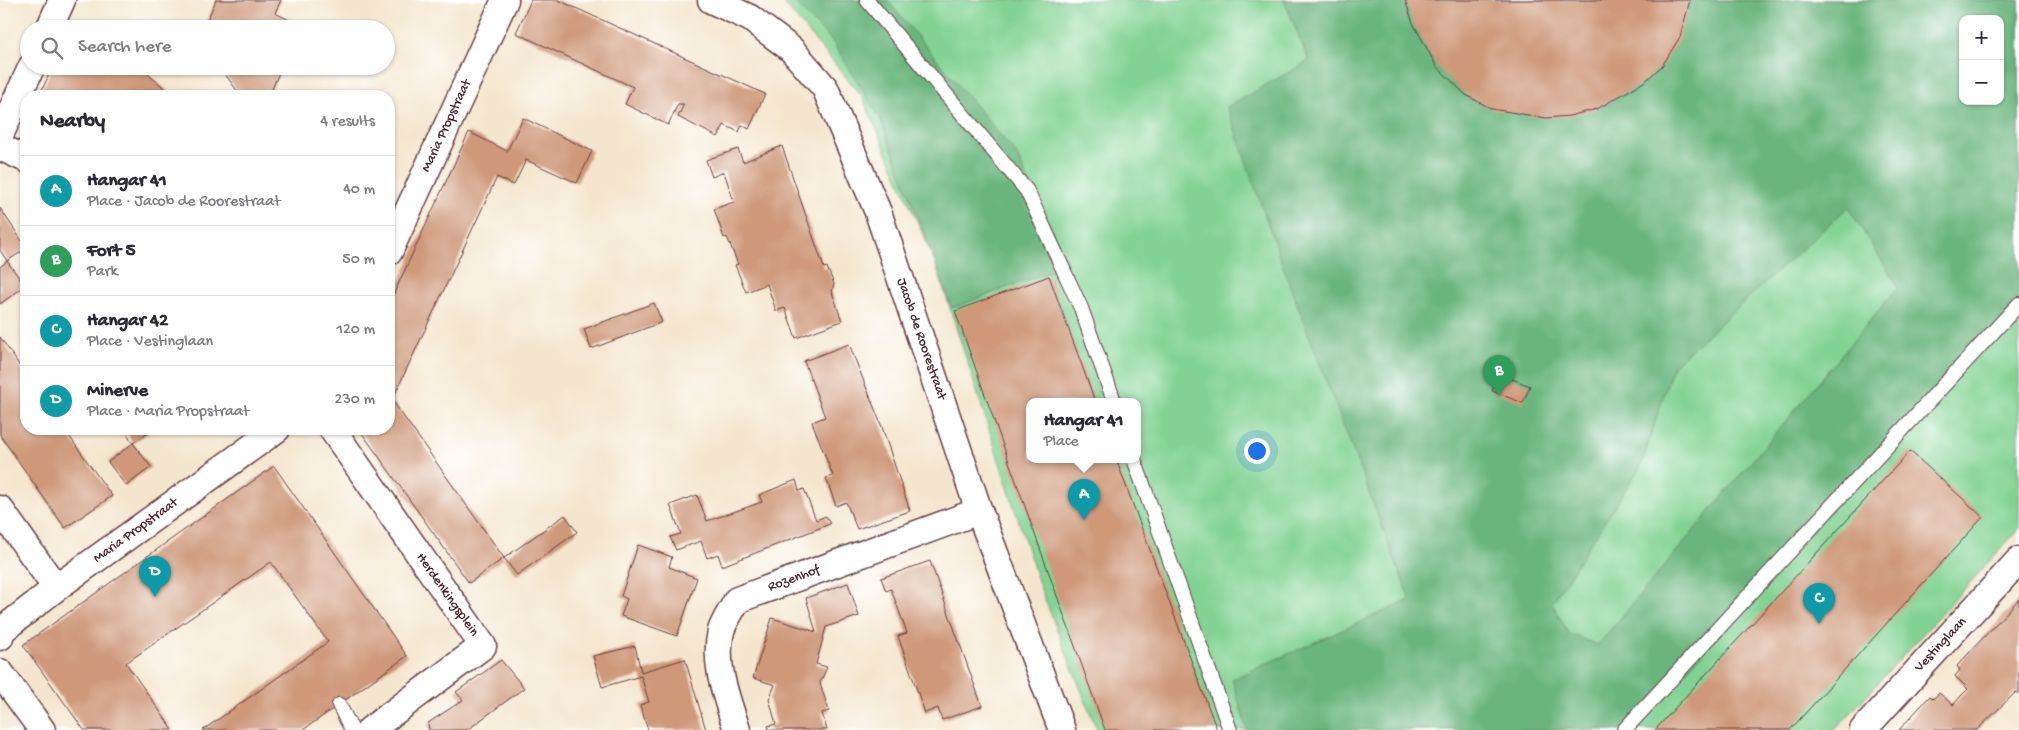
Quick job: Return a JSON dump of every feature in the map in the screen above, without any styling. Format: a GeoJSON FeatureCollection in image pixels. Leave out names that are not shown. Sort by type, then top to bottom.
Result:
{"type":"FeatureCollection","features":[{"type":"Feature","properties":{"kind":"street"},"geometry":{"type":"LineString","coordinates":[[53,20],[62,0]]}},
{"type":"Feature","properties":{"kind":"street","name":"Maria Propstraat"},"geometry":{"type":"LineString","coordinates":[[395,239],[505,0]]}},
{"type":"Feature","properties":{"kind":"street","name":"Jacob de Roorestraat"},"geometry":{"type":"LineString","coordinates":[[711,0],[750,18],[791,49],[825,88],[878,212],[979,511],[1062,730]]}},
{"type":"Feature","properties":{"kind":"street"},"geometry":{"type":"LineString","coordinates":[[21,90],[28,75]]}},
{"type":"Feature","properties":{"kind":"street"},"geometry":{"type":"LineString","coordinates":[[0,135],[20,92]]}},
{"type":"Feature","properties":{"kind":"street"},"geometry":{"type":"LineString","coordinates":[[0,147],[20,156]]}},
{"type":"Feature","properties":{"kind":"street","name":"Maria Propstraat"},"geometry":{"type":"LineString","coordinates":[[0,637],[1,631],[56,588],[269,435]]}},
{"type":"Feature","properties":{"kind":"street","name":"Herdenkingsplein"},"geometry":{"type":"LineString","coordinates":[[336,435],[483,646],[370,730]]}},
{"type":"Feature","properties":{"kind":"street"},"geometry":{"type":"LineString","coordinates":[[0,508],[56,588]]}},
{"type":"Feature","properties":{"kind":"street","name":"Rozenhof"},"geometry":{"type":"LineString","coordinates":[[736,730],[720,674],[718,652],[722,630],[737,600],[979,511]]}},
{"type":"Feature","properties":{"kind":"street","name":"Vestinglaan"},"geometry":{"type":"LineString","coordinates":[[1862,730],[2019,560]]}},
{"type":"Feature","properties":{"kind":"street"},"geometry":{"type":"LineString","coordinates":[[0,672],[42,730]]}},
{"type":"Feature","properties":{"kind":"lane"},"geometry":{"type":"LineString","coordinates":[[868,0],[1027,191],[1081,308],[1113,398]]}},
{"type":"Feature","properties":{"kind":"lane"},"geometry":{"type":"LineString","coordinates":[[1624,730],[2019,304]]}},
{"type":"Feature","properties":{"kind":"lane"},"geometry":{"type":"LineString","coordinates":[[1135,463],[1230,730]]}},
{"type":"Feature","properties":{"kind":"lane"},"geometry":{"type":"LineString","coordinates":[[339,705],[352,730]]}},
{"type":"Feature","properties":{"kind":"green space"},"geometry":{"type":"Polygon","coordinates":[[[781,0],[2019,0],[2019,529],[1835,730],[1097,730],[1040,587],[935,262],[862,96],[781,0]]]}},
{"type":"Feature","properties":{"kind":"green space"},"geometry":{"type":"Polygon","coordinates":[[[792,0],[887,0],[1016,154],[1068,265],[952,308],[881,120],[832,41],[792,0]]]}},
{"type":"Feature","properties":{"kind":"green space"},"geometry":{"type":"Polygon","coordinates":[[[1284,0],[2019,0],[2019,300],[1634,730],[1247,730],[1232,679],[1410,600],[1283,267],[1227,107],[1309,61],[1284,0]],[[1848,207],[1673,366],[1642,464],[1552,603],[1569,634],[1598,645],[1898,287],[1848,207]]]}},
{"type":"Feature","properties":{"kind":"building"},"geometry":{"type":"Polygon","coordinates":[[[216,0],[281,0],[275,13],[290,20],[207,20],[216,0]]]}},
{"type":"Feature","properties":{"kind":"building"},"geometry":{"type":"Polygon","coordinates":[[[531,0],[558,0],[765,94],[749,129],[742,125],[739,132],[724,125],[718,137],[678,117],[684,104],[678,104],[668,125],[625,104],[633,87],[516,33],[531,0]]]}},
{"type":"Feature","properties":{"kind":"building"},"geometry":{"type":"Polygon","coordinates":[[[1405,0],[1690,0],[1680,37],[1662,66],[1644,82],[1597,109],[1569,116],[1546,118],[1492,109],[1466,95],[1437,67],[1413,23],[1405,0]]]}},
{"type":"Feature","properties":{"kind":"building"},"geometry":{"type":"Polygon","coordinates":[[[49,75],[149,75],[167,90],[42,90],[49,75]]]}},
{"type":"Feature","properties":{"kind":"building"},"geometry":{"type":"Polygon","coordinates":[[[226,75],[278,75],[272,90],[237,90],[226,75]]]}},
{"type":"Feature","properties":{"kind":"building"},"geometry":{"type":"Polygon","coordinates":[[[523,118],[592,151],[577,183],[526,160],[514,185],[497,177],[395,394],[395,291],[469,132],[507,151],[523,118]]]}},
{"type":"Feature","properties":{"kind":"building"},"geometry":{"type":"Polygon","coordinates":[[[782,146],[824,268],[827,267],[834,284],[832,292],[842,321],[796,338],[785,308],[776,311],[767,284],[746,292],[735,265],[738,264],[727,237],[724,238],[714,209],[734,202],[724,172],[712,177],[706,160],[738,149],[743,162],[782,146]]]}},
{"type":"Feature","properties":{"kind":"building"},"geometry":{"type":"Polygon","coordinates":[[[0,208],[20,238],[20,253],[7,261],[0,250],[0,208]]]}},
{"type":"Feature","properties":{"kind":"building"},"geometry":{"type":"Polygon","coordinates":[[[7,261],[20,279],[20,290],[0,304],[0,267],[7,261]]]}},
{"type":"Feature","properties":{"kind":"building"},"geometry":{"type":"Polygon","coordinates":[[[1049,276],[1094,398],[1026,398],[1026,463],[1117,463],[1217,730],[1105,730],[955,311],[1049,276]]]}},
{"type":"Feature","properties":{"kind":"building"},"geometry":{"type":"Polygon","coordinates":[[[654,303],[662,322],[591,349],[584,329],[654,303]]]}},
{"type":"Feature","properties":{"kind":"building"},"geometry":{"type":"Polygon","coordinates":[[[0,337],[20,366],[20,435],[68,435],[112,496],[65,528],[0,435],[0,337]]]}},
{"type":"Feature","properties":{"kind":"building"},"geometry":{"type":"Polygon","coordinates":[[[849,344],[882,427],[910,511],[857,529],[846,502],[836,506],[826,478],[833,476],[812,422],[825,417],[804,361],[849,344]]]}},
{"type":"Feature","properties":{"kind":"building"},"geometry":{"type":"Polygon","coordinates":[[[1499,374],[1530,386],[1523,403],[1492,391],[1499,374]]]}},
{"type":"Feature","properties":{"kind":"building"},"geometry":{"type":"Polygon","coordinates":[[[395,404],[504,558],[469,583],[363,435],[395,435],[395,404]]]}},
{"type":"Feature","properties":{"kind":"building"},"geometry":{"type":"Polygon","coordinates":[[[128,435],[145,435],[133,443],[128,435]]]}},
{"type":"Feature","properties":{"kind":"building"},"geometry":{"type":"Polygon","coordinates":[[[133,443],[151,467],[126,486],[108,462],[133,443]]]}},
{"type":"Feature","properties":{"kind":"building"},"geometry":{"type":"Polygon","coordinates":[[[1910,451],[1983,517],[1790,730],[1655,730],[1910,451]]]}},
{"type":"Feature","properties":{"kind":"building"},"geometry":{"type":"Polygon","coordinates":[[[274,466],[407,656],[303,730],[203,730],[328,642],[271,562],[126,663],[173,730],[84,730],[23,645],[274,466]]]}},
{"type":"Feature","properties":{"kind":"building"},"geometry":{"type":"Polygon","coordinates":[[[796,480],[799,491],[804,489],[816,520],[826,516],[830,524],[722,566],[718,554],[707,558],[701,541],[676,550],[670,537],[681,534],[670,505],[697,495],[707,521],[762,502],[759,495],[796,480]]]}},
{"type":"Feature","properties":{"kind":"building"},"geometry":{"type":"Polygon","coordinates":[[[565,515],[577,532],[517,575],[504,558],[565,515]]]}},
{"type":"Feature","properties":{"kind":"building"},"geometry":{"type":"Polygon","coordinates":[[[638,545],[672,557],[669,567],[697,578],[677,636],[621,616],[627,599],[621,596],[638,545]]]}},
{"type":"Feature","properties":{"kind":"building"},"geometry":{"type":"Polygon","coordinates":[[[930,561],[982,706],[942,720],[938,708],[925,713],[898,636],[907,633],[891,589],[886,591],[881,578],[930,561]]]}},
{"type":"Feature","properties":{"kind":"building"},"geometry":{"type":"Polygon","coordinates":[[[848,583],[859,616],[826,627],[816,664],[827,667],[820,683],[829,711],[822,713],[827,730],[769,730],[768,726],[776,724],[769,699],[775,685],[753,678],[772,618],[816,632],[806,598],[848,583]]]}},
{"type":"Feature","properties":{"kind":"building"},"geometry":{"type":"Polygon","coordinates":[[[2019,599],[2019,694],[2016,692],[1977,730],[1899,730],[1930,696],[1933,699],[1939,693],[1953,705],[1968,689],[1955,676],[1960,670],[1957,666],[2019,599]]]}},
{"type":"Feature","properties":{"kind":"building"},"geometry":{"type":"Polygon","coordinates":[[[635,646],[641,672],[685,659],[706,730],[648,730],[640,705],[649,702],[641,676],[602,687],[593,656],[635,646]]]}},
{"type":"Feature","properties":{"kind":"building"},"geometry":{"type":"Polygon","coordinates":[[[501,660],[524,688],[467,730],[429,730],[428,723],[463,700],[456,692],[501,660]]]}},
{"type":"Feature","properties":{"kind":"place","name":"Fort 5"},"geometry":{"type":"Point","coordinates":[1499,396]}},
{"type":"Feature","properties":{"kind":"place","name":"Hangar 41"},"geometry":{"type":"Point","coordinates":[1084,520]}},
{"type":"Feature","properties":{"kind":"place","name":"Minerve"},"geometry":{"type":"Point","coordinates":[155,597]}},
{"type":"Feature","properties":{"kind":"place","name":"Hangar 42"},"geometry":{"type":"Point","coordinates":[1819,624]}}]}
